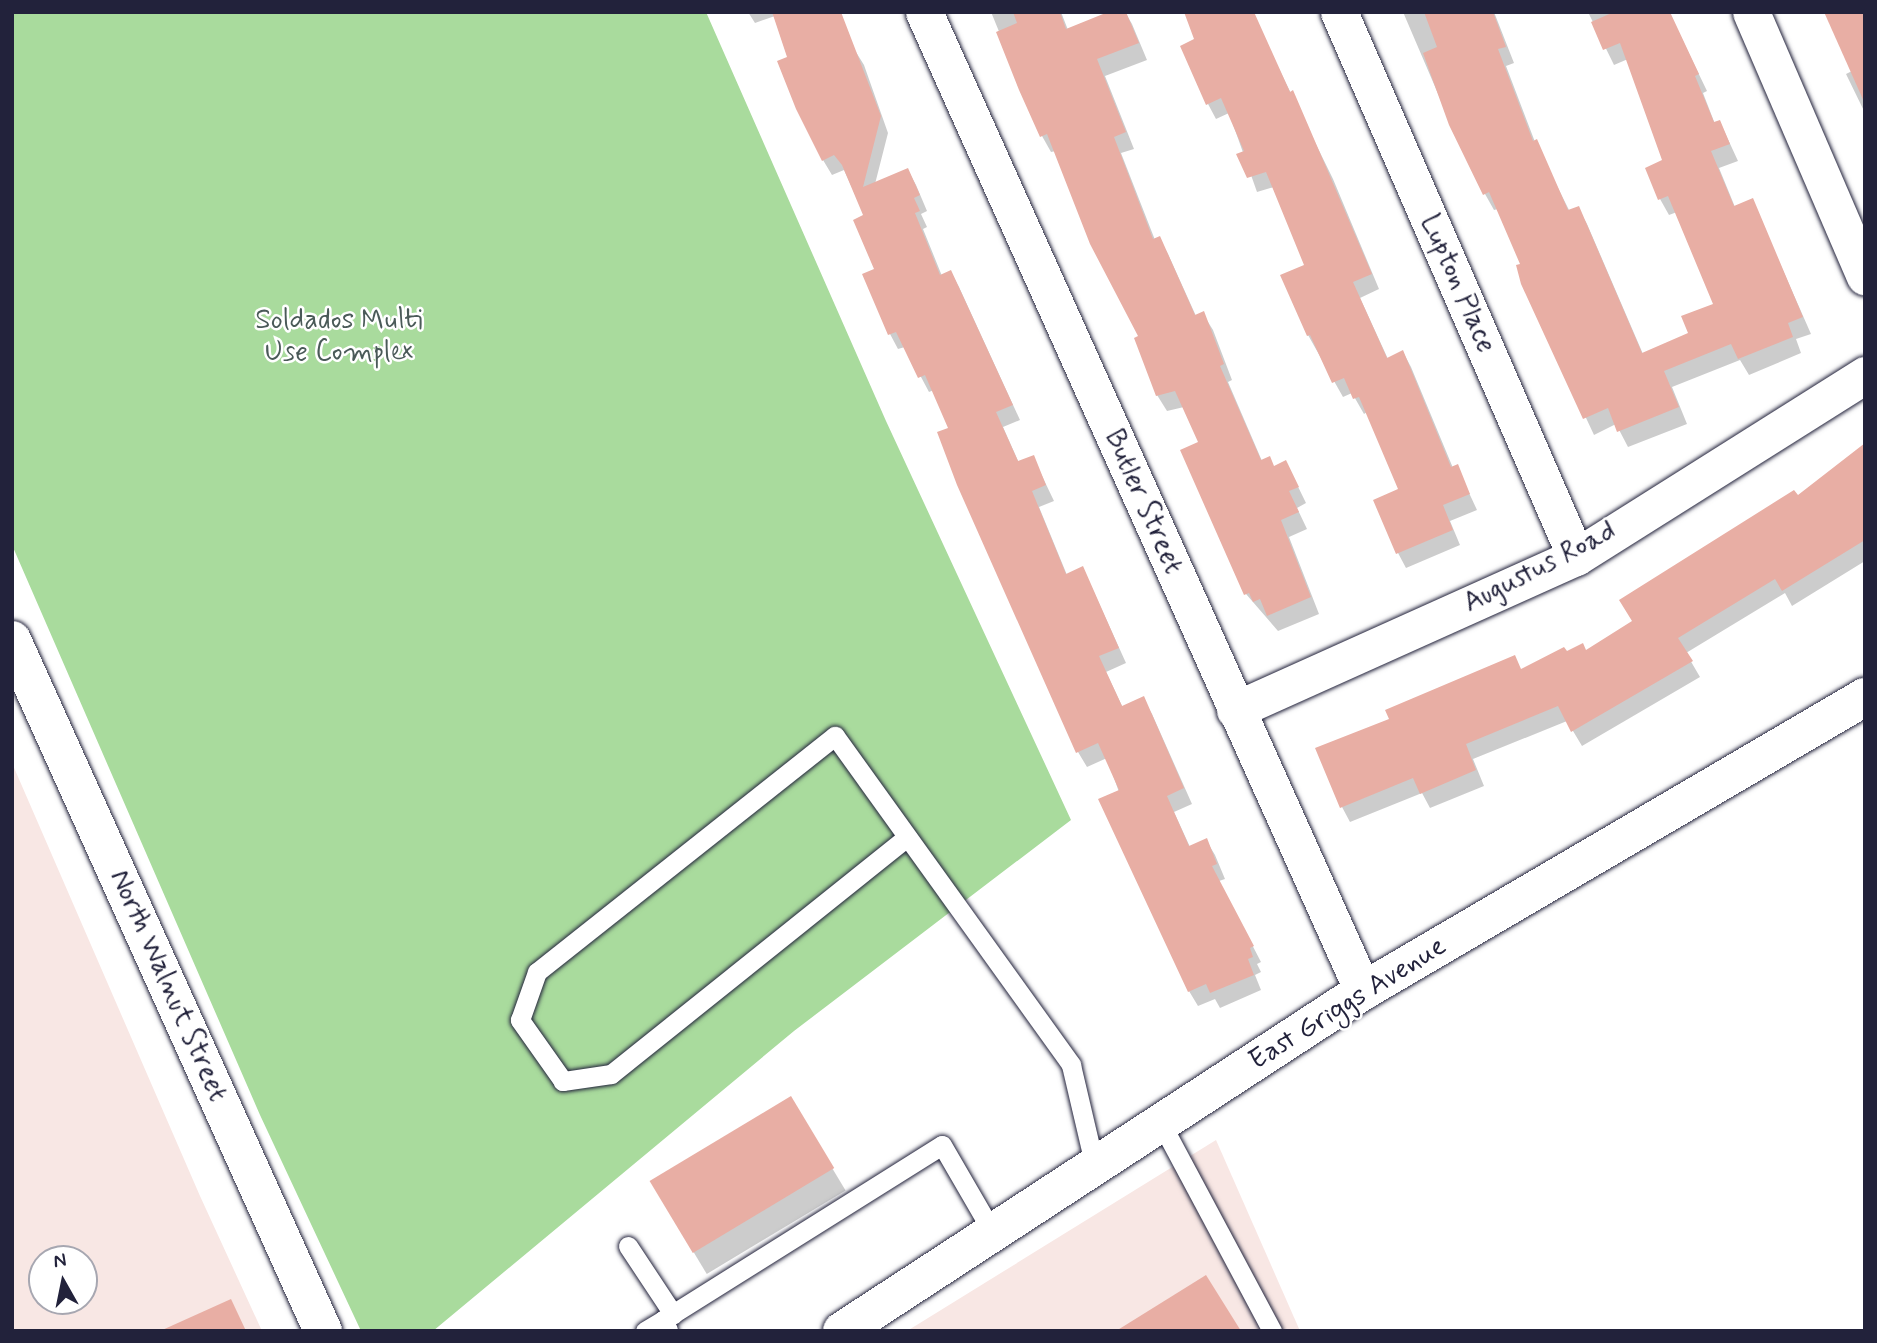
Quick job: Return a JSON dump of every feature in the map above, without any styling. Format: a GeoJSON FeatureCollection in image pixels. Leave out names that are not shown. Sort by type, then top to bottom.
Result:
{"type":"FeatureCollection","features":[{"type":"Feature","properties":{"kind":"street","name":"Butler Street"},"geometry":{"type":"LineString","coordinates":[[924,12],[1363,991]]}},
{"type":"Feature","properties":{"kind":"street","name":"Lupton Place"},"geometry":{"type":"LineString","coordinates":[[1339,12],[1576,557]]}},
{"type":"Feature","properties":{"kind":"street"},"geometry":{"type":"LineString","coordinates":[[1751,12],[1865,277]]}},
{"type":"Feature","properties":{"kind":"street","name":"Augustus Road"},"geometry":{"type":"LineString","coordinates":[[1235,710],[1576,557],[1865,375]]}},
{"type":"Feature","properties":{"kind":"street","name":"North Walnut Street"},"geometry":{"type":"LineString","coordinates":[[12,640],[323,1331]]}},
{"type":"Feature","properties":{"kind":"street","name":"East Griggs Avenue"},"geometry":{"type":"LineString","coordinates":[[842,1331],[1363,991],[1865,697]]}},
{"type":"Feature","properties":{"kind":"lane"},"geometry":{"type":"LineString","coordinates":[[907,837],[611,1074],[563,1081],[520,1020],[537,972],[835,736],[1071,1065],[1095,1167]]}},
{"type":"Feature","properties":{"kind":"lane"},"geometry":{"type":"LineString","coordinates":[[1161,1123],[1272,1331]]}},
{"type":"Feature","properties":{"kind":"lane"},"geometry":{"type":"LineString","coordinates":[[645,1331],[668,1322],[942,1145],[993,1233]]}},
{"type":"Feature","properties":{"kind":"lane"},"geometry":{"type":"LineString","coordinates":[[628,1246],[668,1322]]}},
{"type":"Feature","properties":{"kind":"shaded area"},"geometry":{"type":"Polygon","coordinates":[[[12,763],[200,1196],[262,1331],[12,1331],[12,763]]]}},
{"type":"Feature","properties":{"kind":"shaded area"},"geometry":{"type":"Polygon","coordinates":[[[1216,1140],[1300,1331],[907,1331],[1216,1140]]]}},
{"type":"Feature","properties":{"kind":"green space","name":"Soldados Multi Use Complex"},"geometry":{"type":"Polygon","coordinates":[[[12,12],[706,12],[886,421],[1071,820],[794,1031],[433,1331],[361,1331],[260,1115],[12,545],[12,12]]]}},
{"type":"Feature","properties":{"kind":"building"},"geometry":{"type":"Polygon","coordinates":[[[772,12],[841,12],[881,116],[863,187],[908,168],[920,195],[914,198],[920,211],[915,213],[940,275],[951,270],[1013,405],[996,412],[1018,461],[1034,455],[1046,485],[1032,491],[1066,574],[1083,566],[1119,648],[1099,656],[1122,706],[1144,696],[1184,788],[1167,796],[1189,846],[1207,838],[1217,864],[1212,866],[1254,946],[1250,948],[1253,957],[1248,959],[1254,975],[1210,993],[1206,984],[1188,992],[1098,799],[1119,790],[1098,743],[1076,753],[957,485],[937,432],[948,428],[925,375],[918,378],[896,332],[888,335],[862,274],[874,269],[853,220],[863,215],[842,165],[834,155],[822,161],[796,109],[777,61],[787,57],[772,12]]]}},
{"type":"Feature","properties":{"kind":"building"},"geometry":{"type":"Polygon","coordinates":[[[1013,12],[1060,12],[1066,29],[1108,12],[1126,12],[1139,43],[1097,59],[1126,132],[1114,137],[1153,239],[1160,236],[1195,315],[1204,311],[1224,364],[1220,366],[1261,460],[1270,456],[1274,466],[1286,460],[1299,487],[1289,491],[1299,512],[1281,520],[1311,597],[1267,616],[1260,599],[1253,602],[1249,593],[1244,595],[1180,450],[1198,442],[1175,391],[1156,396],[1134,338],[1138,336],[1090,244],[1047,134],[1040,137],[996,32],[1017,23],[1013,12]]]}},
{"type":"Feature","properties":{"kind":"building"},"geometry":{"type":"Polygon","coordinates":[[[1184,12],[1254,12],[1290,92],[1293,90],[1372,274],[1353,282],[1387,358],[1403,350],[1451,467],[1458,464],[1470,494],[1443,505],[1453,530],[1396,554],[1373,500],[1398,489],[1359,397],[1353,399],[1344,378],[1332,383],[1310,335],[1307,336],[1280,275],[1304,265],[1266,172],[1247,178],[1236,154],[1244,151],[1221,98],[1206,105],[1180,46],[1194,39],[1184,12]]]}},
{"type":"Feature","properties":{"kind":"building"},"geometry":{"type":"Polygon","coordinates":[[[1424,12],[1493,12],[1506,47],[1498,49],[1533,141],[1537,139],[1568,210],[1579,206],[1642,353],[1688,333],[1681,316],[1713,304],[1668,196],[1658,200],[1645,168],[1662,160],[1620,43],[1603,50],[1591,22],[1614,12],[1670,12],[1699,74],[1695,76],[1714,122],[1720,120],[1730,144],[1711,151],[1734,206],[1753,198],[1803,317],[1788,323],[1793,337],[1738,359],[1731,344],[1664,371],[1679,407],[1617,432],[1608,408],[1583,419],[1521,284],[1516,265],[1520,264],[1489,192],[1483,195],[1449,125],[1423,53],[1437,47],[1424,12]]]}},
{"type":"Feature","properties":{"kind":"building"},"geometry":{"type":"Polygon","coordinates":[[[1824,12],[1865,12],[1865,104],[1824,12]]]}},
{"type":"Feature","properties":{"kind":"building"},"geometry":{"type":"Polygon","coordinates":[[[1865,443],[1865,540],[1782,591],[1775,579],[1678,638],[1693,661],[1571,732],[1558,706],[1466,744],[1476,770],[1420,794],[1413,778],[1340,808],[1315,748],[1389,719],[1385,710],[1515,655],[1521,669],[1564,647],[1567,651],[1583,643],[1586,650],[1632,621],[1619,600],[1794,490],[1798,495],[1865,443]]]}},
{"type":"Feature","properties":{"kind":"building"},"geometry":{"type":"Polygon","coordinates":[[[791,1096],[834,1168],[693,1253],[650,1181],[791,1096]]]}},
{"type":"Feature","properties":{"kind":"building"},"geometry":{"type":"Polygon","coordinates":[[[1206,1275],[1241,1331],[1116,1331],[1206,1275]]]}},
{"type":"Feature","properties":{"kind":"building"},"geometry":{"type":"Polygon","coordinates":[[[231,1299],[246,1331],[160,1331],[231,1299]]]}}]}
